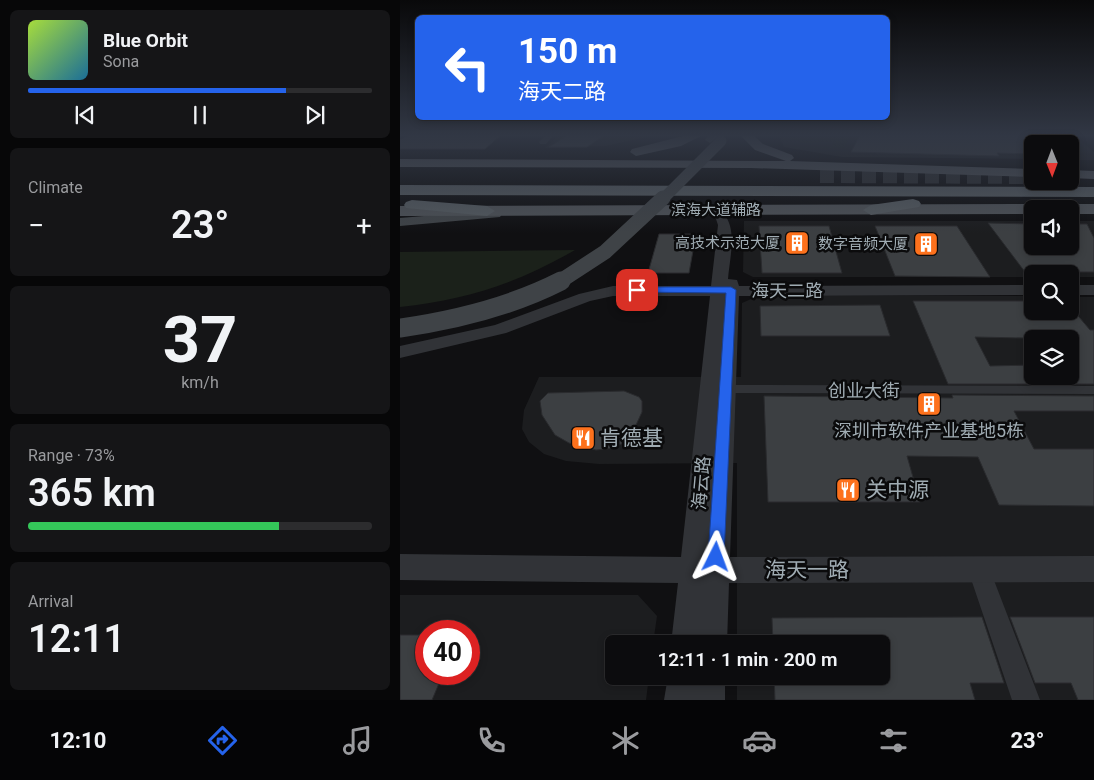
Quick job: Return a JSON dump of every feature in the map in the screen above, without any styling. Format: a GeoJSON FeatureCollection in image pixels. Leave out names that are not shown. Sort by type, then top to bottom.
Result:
{"type":"FeatureCollection","features":[{"type":"Feature","properties":{"kind":"highway"},"geometry":{"type":"LineString","coordinates":[[400,176],[820,176]]}},
{"type":"Feature","properties":{"kind":"highway"},"geometry":{"type":"LineString","coordinates":[[400,190],[1094,192]]}},
{"type":"Feature","properties":{"kind":"highway"},"geometry":{"type":"LineString","coordinates":[[871,210],[1011,192]]}},
{"type":"Feature","properties":{"kind":"highway"},"geometry":{"type":"LineString","coordinates":[[400,204],[492,211]]}},
{"type":"Feature","properties":{"kind":"main road"},"geometry":{"type":"LineString","coordinates":[[400,318],[440,312],[488,300],[524,287],[559,270],[604,236],[677,168]]}},
{"type":"Feature","properties":{"kind":"main road"},"geometry":{"type":"LineString","coordinates":[[400,328],[441,322],[494,309],[570,276],[598,257],[619,238],[682,168]]}},
{"type":"Feature","properties":{"kind":"main road"},"geometry":{"type":"LineString","coordinates":[[890,168],[1024,173]]}},
{"type":"Feature","properties":{"kind":"main road"},"geometry":{"type":"LineString","coordinates":[[956,170],[1015,168]]}},
{"type":"Feature","properties":{"kind":"main road"},"geometry":{"type":"LineString","coordinates":[[1079,174],[1094,175]]}},
{"type":"Feature","properties":{"kind":"main road"},"geometry":{"type":"LineString","coordinates":[[492,211],[562,204],[679,202],[741,204],[760,210]]}},
{"type":"Feature","properties":{"kind":"main road"},"geometry":{"type":"LineString","coordinates":[[1079,209],[1094,209]]}},
{"type":"Feature","properties":{"kind":"main road","name":"滨海大道辅路"},"geometry":{"type":"LineString","coordinates":[[400,211],[1024,210]]}},
{"type":"Feature","properties":{"kind":"main road"},"geometry":{"type":"LineString","coordinates":[[400,222],[537,211]]}},
{"type":"Feature","properties":{"kind":"street","name":"海云路"},"geometry":{"type":"LineString","coordinates":[[689,635],[704,570],[724,389],[725,222],[709,210]]}},
{"type":"Feature","properties":{"kind":"street","name":"海云路"},"geometry":{"type":"LineString","coordinates":[[710,635],[704,570],[724,290],[735,224],[739,217],[760,210]]}},
{"type":"Feature","properties":{"kind":"street","name":"海天二路"},"geometry":{"type":"LineString","coordinates":[[400,352],[500,329],[604,292],[1024,290]]}},
{"type":"Feature","properties":{"kind":"street"},"geometry":{"type":"LineString","coordinates":[[1079,290],[1094,290]]}},
{"type":"Feature","properties":{"kind":"street","name":"创业大街"},"geometry":{"type":"LineString","coordinates":[[724,389],[1094,390]]}},
{"type":"Feature","properties":{"kind":"street","name":"海天一路"},"geometry":{"type":"LineString","coordinates":[[400,567],[704,570],[1094,570]]}},
{"type":"Feature","properties":{"kind":"street"},"geometry":{"type":"LineString","coordinates":[[979,570],[1026,700]]}},
{"type":"Feature","properties":{"kind":"street"},"geometry":{"type":"LineString","coordinates":[[681,700],[683,685]]}},
{"type":"Feature","properties":{"kind":"street"},"geometry":{"type":"LineString","coordinates":[[708,700],[709,685]]}},
{"type":"Feature","properties":{"kind":"shaded area"},"geometry":{"type":"Polygon","coordinates":[[[744,221],[1024,221],[1024,255],[1079,255],[1079,221],[1094,221],[1094,277],[1079,277],[1079,265],[1024,265],[1024,277],[753,277],[743,272],[744,221]]]}},
{"type":"Feature","properties":{"kind":"shaded area"},"geometry":{"type":"Polygon","coordinates":[[[575,250],[533,272],[491,288],[447,300],[400,307],[400,252],[575,250]]]}},
{"type":"Feature","properties":{"kind":"shaded area"},"geometry":{"type":"Polygon","coordinates":[[[758,296],[1024,296],[1024,320],[1079,320],[1079,297],[1094,297],[1094,700],[737,700],[737,685],[890,685],[890,635],[737,635],[737,463],[599,464],[566,461],[544,454],[529,442],[522,429],[524,410],[539,377],[741,377],[742,303],[758,296]]]}},
{"type":"Feature","properties":{"kind":"shaded area"},"geometry":{"type":"Polygon","coordinates":[[[400,595],[638,595],[657,616],[654,635],[605,635],[605,685],[648,685],[646,700],[400,700],[400,595]]]}},
{"type":"Feature","properties":{"kind":"building"},"geometry":{"type":"Polygon","coordinates":[[[988,223],[1024,224],[1024,255],[1079,255],[1079,224],[1087,224],[1094,238],[1094,272],[1079,272],[1079,265],[1024,265],[1024,271],[988,223]]]}},
{"type":"Feature","properties":{"kind":"building","name":"高技术示范大厦"},"geometry":{"type":"Polygon","coordinates":[[[759,226],[829,226],[842,273],[762,273],[759,226]]]}},
{"type":"Feature","properties":{"kind":"building","name":"数字音频大厦"},"geometry":{"type":"Polygon","coordinates":[[[875,226],[957,226],[990,277],[895,276],[875,226]]]}},
{"type":"Feature","properties":{"kind":"building"},"geometry":{"type":"Polygon","coordinates":[[[659,234],[696,234],[689,273],[648,273],[659,234]]]}},
{"type":"Feature","properties":{"kind":"building"},"geometry":{"type":"Polygon","coordinates":[[[913,301],[1024,301],[1024,320],[1079,320],[1079,317],[1090,330],[1094,330],[1094,384],[1079,384],[1079,330],[1024,330],[1024,338],[975,337],[990,366],[1024,365],[1024,384],[948,384],[913,301]]]}},
{"type":"Feature","properties":{"kind":"building"},"geometry":{"type":"Polygon","coordinates":[[[880,305],[890,336],[761,336],[760,306],[880,305]]]}},
{"type":"Feature","properties":{"kind":"building"},"geometry":{"type":"Polygon","coordinates":[[[624,391],[639,397],[642,401],[642,412],[630,438],[615,448],[596,450],[569,443],[555,435],[542,415],[540,401],[548,393],[624,391]]]}},
{"type":"Feature","properties":{"kind":"building","name":"深圳市软件产业基地5栋"},"geometry":{"type":"Polygon","coordinates":[[[952,395],[1094,396],[1094,411],[1014,411],[1034,449],[1094,449],[1094,506],[999,505],[978,457],[907,456],[920,502],[768,502],[764,396],[953,398],[952,395]]]}},
{"type":"Feature","properties":{"kind":"building"},"geometry":{"type":"Polygon","coordinates":[[[982,617],[1004,683],[970,683],[975,700],[775,700],[774,685],[890,685],[890,635],[773,635],[772,618],[982,617]]]}},
{"type":"Feature","properties":{"kind":"building"},"geometry":{"type":"Polygon","coordinates":[[[1010,617],[1094,617],[1094,700],[1078,700],[1071,683],[1035,683],[1010,617]]]}},
{"type":"Feature","properties":{"kind":"building"},"geometry":{"type":"Polygon","coordinates":[[[400,635],[415,635],[415,685],[438,685],[432,700],[400,700],[400,635]]]}},
{"type":"Feature","properties":{"kind":"tunnel"},"geometry":{"type":"LineString","coordinates":[[820,176],[1024,177]]}},
{"type":"Feature","properties":{"kind":"place","name":"高技术示范大厦"},"geometry":{"type":"Point","coordinates":[797,243]}},
{"type":"Feature","properties":{"kind":"place","name":"数字音频大厦"},"geometry":{"type":"Point","coordinates":[926,244]}},
{"type":"Feature","properties":{"kind":"place","name":"深圳市软件产业基地5栋"},"geometry":{"type":"Point","coordinates":[929,404]}},
{"type":"Feature","properties":{"kind":"place","name":"肯德基"},"geometry":{"type":"Point","coordinates":[583,438]}},
{"type":"Feature","properties":{"kind":"place","name":"关中源"},"geometry":{"type":"Point","coordinates":[848,490]}},
{"type":"Feature","properties":{"kind":"route"},"geometry":{"type":"LineString","coordinates":[[637,290],[731,290],[716,557]]}}]}
